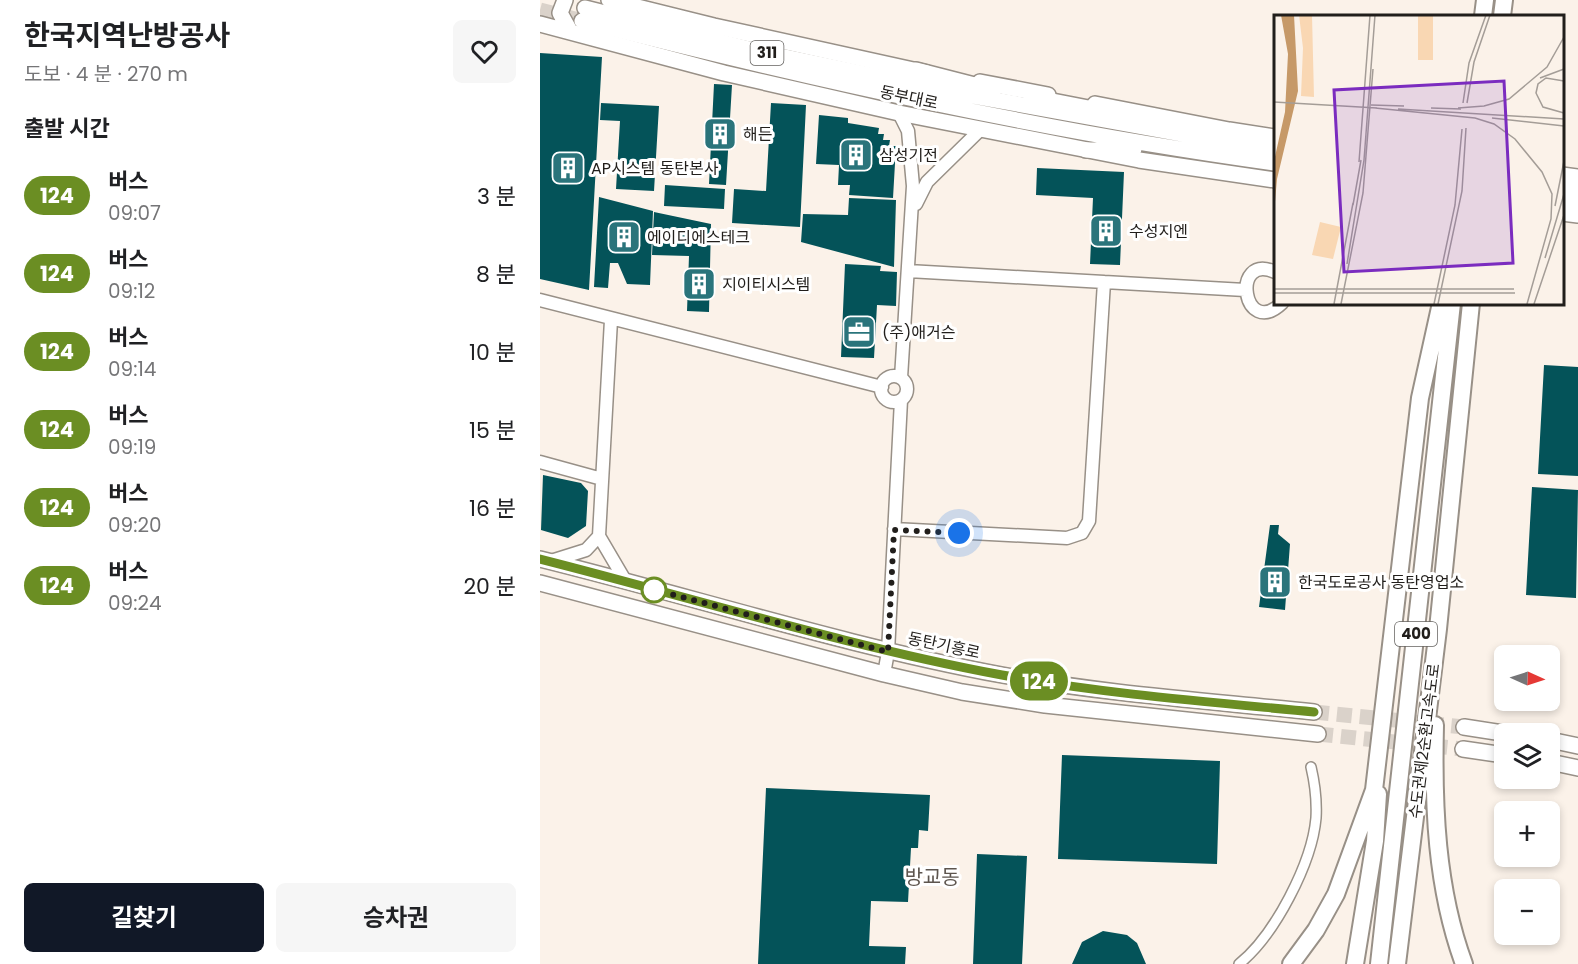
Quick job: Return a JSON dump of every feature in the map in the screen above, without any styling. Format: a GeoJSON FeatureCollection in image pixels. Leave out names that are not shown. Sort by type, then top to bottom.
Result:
{"type":"FeatureCollection","features":[{"type":"Feature","properties":{"kind":"highway"},"geometry":{"type":"LineString","coordinates":[[1484,15],[1485,0]]}},
{"type":"Feature","properties":{"kind":"highway"},"geometry":{"type":"LineString","coordinates":[[1502,15],[1503,0]]}},
{"type":"Feature","properties":{"kind":"highway"},"geometry":{"type":"LineString","coordinates":[[1291,964],[1316,930],[1336,894],[1374,790],[1420,398],[1441,304]]}},
{"type":"Feature","properties":{"kind":"highway","name":"수도권제2순환고속도로"},"geometry":{"type":"LineString","coordinates":[[1379,964],[1452,304]]}},
{"type":"Feature","properties":{"kind":"highway","name":"수도권제2순환고속도로"},"geometry":{"type":"LineString","coordinates":[[1397,964],[1438,629],[1472,304]]}},
{"type":"Feature","properties":{"kind":"highway"},"geometry":{"type":"LineString","coordinates":[[1438,629],[1435,729],[1438,845],[1447,908],[1464,964]]}},
{"type":"Feature","properties":{"kind":"highway"},"geometry":{"type":"LineString","coordinates":[[1355,964],[1375,841],[1383,727]]}},
{"type":"Feature","properties":{"kind":"main road"},"geometry":{"type":"LineString","coordinates":[[565,0],[560,13],[579,20]]}},
{"type":"Feature","properties":{"kind":"main road","name":"동부대로"},"geometry":{"type":"LineString","coordinates":[[609,0],[714,26],[916,70]]}},
{"type":"Feature","properties":{"kind":"main road","name":"동부대로"},"geometry":{"type":"LineString","coordinates":[[540,24],[579,20],[1274,151]]}},
{"type":"Feature","properties":{"kind":"main road","name":"동부대로"},"geometry":{"type":"LineString","coordinates":[[579,20],[724,73],[980,130],[1086,150],[1274,180]]}},
{"type":"Feature","properties":{"kind":"main road","name":"동부대로"},"geometry":{"type":"LineString","coordinates":[[579,20],[744,62],[946,107],[1167,148],[1274,163]]}},
{"type":"Feature","properties":{"kind":"main road"},"geometry":{"type":"LineString","coordinates":[[916,70],[1229,130],[1274,136]]}},
{"type":"Feature","properties":{"kind":"main road"},"geometry":{"type":"LineString","coordinates":[[916,70],[984,88],[1087,106],[1195,137]]}},
{"type":"Feature","properties":{"kind":"main road"},"geometry":{"type":"LineString","coordinates":[[1086,150],[1167,148]]}},
{"type":"Feature","properties":{"kind":"main road"},"geometry":{"type":"LineString","coordinates":[[1563,175],[1578,177]]}},
{"type":"Feature","properties":{"kind":"main road"},"geometry":{"type":"LineString","coordinates":[[1563,187],[1578,189]]}},
{"type":"Feature","properties":{"kind":"main road"},"geometry":{"type":"LineString","coordinates":[[1563,200],[1578,202]]}},
{"type":"Feature","properties":{"kind":"main road"},"geometry":{"type":"LineString","coordinates":[[1563,213],[1578,215]]}},
{"type":"Feature","properties":{"kind":"main road","name":"동탄기흥로"},"geometry":{"type":"LineString","coordinates":[[545,560],[888,652],[1044,682],[1314,712]]}},
{"type":"Feature","properties":{"kind":"main road"},"geometry":{"type":"LineString","coordinates":[[540,583],[884,674],[962,692],[1045,705],[1318,734]]}},
{"type":"Feature","properties":{"kind":"main road"},"geometry":{"type":"LineString","coordinates":[[1464,727],[1494,732]]}},
{"type":"Feature","properties":{"kind":"main road"},"geometry":{"type":"LineString","coordinates":[[1560,742],[1578,746]]}},
{"type":"Feature","properties":{"kind":"main road"},"geometry":{"type":"LineString","coordinates":[[1464,749],[1494,754]]}},
{"type":"Feature","properties":{"kind":"main road"},"geometry":{"type":"LineString","coordinates":[[1560,764],[1578,768]]}},
{"type":"Feature","properties":{"kind":"street"},"geometry":{"type":"LineString","coordinates":[[884,674],[888,652],[901,400],[907,390],[902,378],[911,216],[911,154],[908,130],[899,113]]}},
{"type":"Feature","properties":{"kind":"street"},"geometry":{"type":"LineString","coordinates":[[911,216],[927,182],[980,130]]}},
{"type":"Feature","properties":{"kind":"street"},"geometry":{"type":"LineString","coordinates":[[908,271],[1245,290]]}},
{"type":"Feature","properties":{"kind":"street"},"geometry":{"type":"LineString","coordinates":[[1274,272],[1258,271],[1248,280],[1245,290],[1247,300],[1257,309],[1270,311],[1280,304]]}},
{"type":"Feature","properties":{"kind":"street"},"geometry":{"type":"LineString","coordinates":[[894,530],[1067,538],[1082,533],[1089,521],[1104,282]]}},
{"type":"Feature","properties":{"kind":"street"},"geometry":{"type":"LineString","coordinates":[[540,300],[611,320],[882,387]]}},
{"type":"Feature","properties":{"kind":"street"},"geometry":{"type":"LineString","coordinates":[[611,320],[599,536],[626,582]]}},
{"type":"Feature","properties":{"kind":"street"},"geometry":{"type":"LineString","coordinates":[[882,387],[889,377],[902,378]]}},
{"type":"Feature","properties":{"kind":"street"},"geometry":{"type":"LineString","coordinates":[[882,387],[886,398],[893,402],[901,400]]}},
{"type":"Feature","properties":{"kind":"street"},"geometry":{"type":"LineString","coordinates":[[540,462],[602,479]]}},
{"type":"Feature","properties":{"kind":"street"},"geometry":{"type":"LineString","coordinates":[[545,560],[586,550],[599,536]]}},
{"type":"Feature","properties":{"kind":"street"},"geometry":{"type":"LineString","coordinates":[[1239,964],[1270,927],[1307,858],[1316,820],[1317,793],[1311,767]]}},
{"type":"Feature","properties":{"kind":"building","name":"AP시스템 동탄본사"},"geometry":{"type":"Polygon","coordinates":[[[540,53],[602,57],[589,290],[540,279],[540,53]]]}},
{"type":"Feature","properties":{"kind":"building","name":"해든"},"geometry":{"type":"Polygon","coordinates":[[[714,84],[732,85],[726,185],[709,184],[714,84]]]}},
{"type":"Feature","properties":{"kind":"building"},"geometry":{"type":"Polygon","coordinates":[[[601,103],[659,106],[654,191],[616,189],[620,121],[600,120],[601,103]]]}},
{"type":"Feature","properties":{"kind":"building"},"geometry":{"type":"Polygon","coordinates":[[[771,103],[806,105],[800,227],[732,223],[734,189],[766,191],[771,103]]]}},
{"type":"Feature","properties":{"kind":"building","name":"삼성기전"},"geometry":{"type":"Polygon","coordinates":[[[819,115],[848,118],[848,123],[879,128],[878,134],[884,134],[883,140],[890,140],[889,146],[896,146],[893,198],[849,195],[850,185],[838,185],[839,165],[816,164],[819,115]]]}},
{"type":"Feature","properties":{"kind":"building","name":"수성지엔"},"geometry":{"type":"Polygon","coordinates":[[[1037,168],[1124,172],[1120,265],[1090,264],[1093,198],[1036,195],[1037,168]]]}},
{"type":"Feature","properties":{"kind":"building","name":"해든"},"geometry":{"type":"Polygon","coordinates":[[[665,185],[725,189],[724,209],[664,206],[665,185]]]}},
{"type":"Feature","properties":{"kind":"building","name":"에이디에스테크"},"geometry":{"type":"Polygon","coordinates":[[[599,197],[653,211],[650,285],[627,284],[618,263],[610,263],[608,288],[594,287],[599,197]]]}},
{"type":"Feature","properties":{"kind":"building","name":"삼성기전"},"geometry":{"type":"Polygon","coordinates":[[[849,198],[896,200],[894,267],[801,242],[803,214],[848,215],[849,198]]]}},
{"type":"Feature","properties":{"kind":"building"},"geometry":{"type":"Polygon","coordinates":[[[654,212],[711,224],[709,312],[687,311],[689,256],[652,255],[654,212]]]}},
{"type":"Feature","properties":{"kind":"building","name":"(주)애거슨"},"geometry":{"type":"Polygon","coordinates":[[[845,264],[881,266],[880,271],[897,272],[896,306],[877,305],[874,358],[841,357],[845,264]]]}},
{"type":"Feature","properties":{"kind":"building"},"geometry":{"type":"Polygon","coordinates":[[[1544,365],[1578,367],[1578,476],[1538,474],[1544,365]]]}},
{"type":"Feature","properties":{"kind":"building"},"geometry":{"type":"Polygon","coordinates":[[[543,475],[581,483],[588,491],[586,526],[568,538],[541,530],[543,475]]]}},
{"type":"Feature","properties":{"kind":"building"},"geometry":{"type":"Polygon","coordinates":[[[1532,487],[1578,490],[1576,598],[1526,595],[1532,487]]]}},
{"type":"Feature","properties":{"kind":"building","name":"한국도로공사 동탄영업소"},"geometry":{"type":"Polygon","coordinates":[[[1270,525],[1279,525],[1278,534],[1290,544],[1285,610],[1259,607],[1270,525]]]}},
{"type":"Feature","properties":{"kind":"building"},"geometry":{"type":"Polygon","coordinates":[[[1062,755],[1220,761],[1217,864],[1058,859],[1062,755]]]}},
{"type":"Feature","properties":{"kind":"building"},"geometry":{"type":"Polygon","coordinates":[[[766,788],[930,795],[928,831],[919,830],[918,848],[911,848],[908,902],[871,901],[869,946],[906,947],[905,964],[758,964],[766,788]]]}},
{"type":"Feature","properties":{"kind":"building"},"geometry":{"type":"Polygon","coordinates":[[[977,854],[1027,856],[1022,964],[973,964],[977,854]]]}},
{"type":"Feature","properties":{"kind":"building"},"geometry":{"type":"Polygon","coordinates":[[[1103,931],[1127,935],[1137,943],[1146,964],[1072,964],[1082,942],[1103,931]]]}},
{"type":"Feature","properties":{"kind":"tunnel"},"geometry":{"type":"LineString","coordinates":[[557,0],[585,8]]}},
{"type":"Feature","properties":{"kind":"tunnel"},"geometry":{"type":"LineString","coordinates":[[540,10],[582,21]]}},
{"type":"Feature","properties":{"kind":"tunnel"},"geometry":{"type":"LineString","coordinates":[[1314,712],[1464,727]]}},
{"type":"Feature","properties":{"kind":"tunnel"},"geometry":{"type":"LineString","coordinates":[[1318,734],[1463,749]]}},
{"type":"Feature","properties":{"kind":"bus line","name":"124"},"geometry":{"type":"LineString","coordinates":[[540,559],[888,652],[1002,675],[1132,693],[1314,712]]}},
{"type":"Feature","properties":{"kind":"place","name":"해든"},"geometry":{"type":"Point","coordinates":[720,134]}},
{"type":"Feature","properties":{"kind":"place","name":"삼성기전"},"geometry":{"type":"Point","coordinates":[856,155]}},
{"type":"Feature","properties":{"kind":"place","name":"AP시스템 동탄본사"},"geometry":{"type":"Point","coordinates":[568,168]}},
{"type":"Feature","properties":{"kind":"place","name":"수성지엔"},"geometry":{"type":"Point","coordinates":[1106,231]}},
{"type":"Feature","properties":{"kind":"place","name":"에이디에스테크"},"geometry":{"type":"Point","coordinates":[624,237]}},
{"type":"Feature","properties":{"kind":"place","name":"지이티시스템"},"geometry":{"type":"Point","coordinates":[699,284]}},
{"type":"Feature","properties":{"kind":"place","name":"(주)애거슨"},"geometry":{"type":"Point","coordinates":[859,332]}},
{"type":"Feature","properties":{"kind":"place","name":"한국도로공사 동탄영업소"},"geometry":{"type":"Point","coordinates":[1275,582]}},
{"type":"Feature","properties":{"kind":"district","name":"방교동"},"geometry":{"type":"Point","coordinates":[932,877]}},
{"type":"Feature","properties":{"kind":"route"},"geometry":{"type":"LineString","coordinates":[[654,590],[648,588],[888,652],[894,530],[959,533]]}}]}
